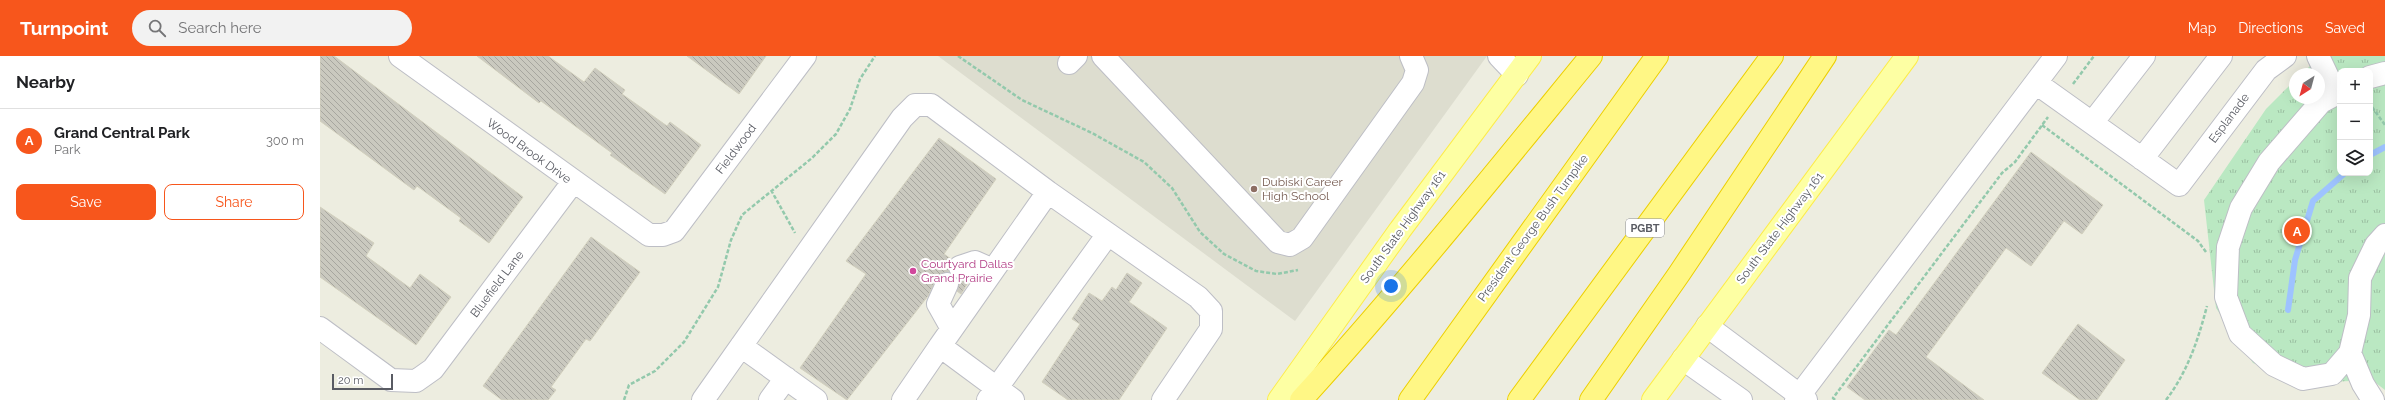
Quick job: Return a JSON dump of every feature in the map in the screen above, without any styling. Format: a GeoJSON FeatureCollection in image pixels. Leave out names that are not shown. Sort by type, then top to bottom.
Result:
{"type":"FeatureCollection","features":[{"type":"Feature","properties":{"kind":"highway"},"geometry":{"type":"LineString","coordinates":[[1302,400],[1418,268],[1591,56]]}},
{"type":"Feature","properties":{"kind":"highway","name":"President George Bush Turnpike"},"geometry":{"type":"LineString","coordinates":[[1410,400],[1657,56]]}},
{"type":"Feature","properties":{"kind":"highway","name":"PGBT"},"geometry":{"type":"LineString","coordinates":[[1519,400],[1772,56]]}},
{"type":"Feature","properties":{"kind":"highway"},"geometry":{"type":"LineString","coordinates":[[1591,400],[1679,274],[1825,56]]}},
{"type":"Feature","properties":{"kind":"main road","name":"South State Highway 161"},"geometry":{"type":"LineString","coordinates":[[1279,400],[1400,230],[1530,56]]}},
{"type":"Feature","properties":{"kind":"main road","name":"South State Highway 161"},"geometry":{"type":"LineString","coordinates":[[1653,400],[1907,56]]}},
{"type":"Feature","properties":{"kind":"street","name":"Wood Brook Drive"},"geometry":{"type":"LineString","coordinates":[[400,56],[573,182],[649,235],[663,235]]}},
{"type":"Feature","properties":{"kind":"street","name":"Fieldwood"},"geometry":{"type":"LineString","coordinates":[[663,235],[674,231],[805,56]]}},
{"type":"Feature","properties":{"kind":"street"},"geometry":{"type":"LineString","coordinates":[[1103,56],[1278,242],[1290,244],[1302,238],[1413,83],[1417,70],[1411,56]]}},
{"type":"Feature","properties":{"kind":"street"},"geometry":{"type":"LineString","coordinates":[[1499,56],[1517,75]]}},
{"type":"Feature","properties":{"kind":"street"},"geometry":{"type":"LineString","coordinates":[[1707,326],[1800,398],[2056,56]]}},
{"type":"Feature","properties":{"kind":"street"},"geometry":{"type":"LineString","coordinates":[[2092,124],[2144,56]]}},
{"type":"Feature","properties":{"kind":"street"},"geometry":{"type":"LineString","coordinates":[[2036,83],[2142,159],[2221,56]]}},
{"type":"Feature","properties":{"kind":"street","name":"Esplanade"},"geometry":{"type":"LineString","coordinates":[[2142,159],[2179,186],[2266,70],[2285,56]]}},
{"type":"Feature","properties":{"kind":"street"},"geometry":{"type":"LineString","coordinates":[[2318,56],[2337,91]]}},
{"type":"Feature","properties":{"kind":"street"},"geometry":{"type":"LineString","coordinates":[[2373,76],[2385,73]]}},
{"type":"Feature","properties":{"kind":"street"},"geometry":{"type":"LineString","coordinates":[[2337,94],[2320,102],[2269,162],[2241,208],[2228,248],[2226,297],[2240,334],[2274,365],[2303,379],[2332,374],[2350,353],[2359,315],[2360,278],[2376,245],[2385,235]]}},
{"type":"Feature","properties":{"kind":"street"},"geometry":{"type":"LineString","coordinates":[[703,400],[902,118],[915,105],[931,105],[1048,192],[1198,297],[1211,311],[1211,329],[1163,400]]}},
{"type":"Feature","properties":{"kind":"street","name":"Bluefield Lane"},"geometry":{"type":"LineString","coordinates":[[320,328],[391,380],[416,381],[433,369],[573,182]]}},
{"type":"Feature","properties":{"kind":"street"},"geometry":{"type":"LineString","coordinates":[[903,400],[1048,192]]}},
{"type":"Feature","properties":{"kind":"street"},"geometry":{"type":"LineString","coordinates":[[940,346],[999,396],[1108,234]]}},
{"type":"Feature","properties":{"kind":"street"},"geometry":{"type":"LineString","coordinates":[[960,267],[975,262],[993,270]]}},
{"type":"Feature","properties":{"kind":"street"},"geometry":{"type":"LineString","coordinates":[[947,284],[938,304],[952,328]]}},
{"type":"Feature","properties":{"kind":"street"},"geometry":{"type":"LineString","coordinates":[[741,346],[816,400]]}},
{"type":"Feature","properties":{"kind":"street"},"geometry":{"type":"LineString","coordinates":[[2350,353],[2363,384],[2373,400]]}},
{"type":"Feature","properties":{"kind":"street"},"geometry":{"type":"LineString","coordinates":[[1683,359],[1741,400]]}},
{"type":"Feature","properties":{"kind":"street"},"geometry":{"type":"LineString","coordinates":[[770,400],[786,378]]}},
{"type":"Feature","properties":{"kind":"path"},"geometry":{"type":"LineString","coordinates":[[624,400],[629,385],[655,371],[684,342],[718,288],[731,240],[742,215],[770,190],[812,158],[836,134],[850,109],[860,79],[875,56]]}},
{"type":"Feature","properties":{"kind":"path"},"geometry":{"type":"LineString","coordinates":[[958,56],[1022,100],[1092,133],[1144,162],[1172,188],[1200,232],[1224,254],[1256,271],[1277,274],[1298,270]]}},
{"type":"Feature","properties":{"kind":"path"},"geometry":{"type":"LineString","coordinates":[[1834,400],[1833,398],[1997,179],[2015,162],[2094,56]]}},
{"type":"Feature","properties":{"kind":"path"},"geometry":{"type":"LineString","coordinates":[[2373,109],[2385,125]]}},
{"type":"Feature","properties":{"kind":"path"},"geometry":{"type":"LineString","coordinates":[[2042,125],[2193,237],[2208,255]]}},
{"type":"Feature","properties":{"kind":"path"},"geometry":{"type":"LineString","coordinates":[[770,190],[795,233]]}},
{"type":"Feature","properties":{"kind":"path"},"geometry":{"type":"LineString","coordinates":[[2166,400],[2180,382],[2196,346],[2207,304]]}},
{"type":"Feature","properties":{"kind":"shaded area","name":"Dubiski Career High School"},"geometry":{"type":"Polygon","coordinates":[[[938,56],[1487,56],[1295,321],[938,56]]]}},
{"type":"Feature","properties":{"kind":"green space"},"geometry":{"type":"Polygon","coordinates":[[[2327,56],[2385,56],[2385,390],[2372,380],[2307,383],[2253,363],[2216,308],[2204,200],[2266,109],[2289,86],[2289,104],[2325,104],[2325,68],[2308,68],[2327,56]]]}},
{"type":"Feature","properties":{"kind":"building"},"geometry":{"type":"Polygon","coordinates":[[[320,56],[334,56],[523,197],[489,243],[459,221],[461,218],[417,186],[414,190],[320,121],[320,56]]]}},
{"type":"Feature","properties":{"kind":"building"},"geometry":{"type":"Polygon","coordinates":[[[477,56],[548,56],[584,82],[595,68],[625,90],[622,94],[667,126],[670,122],[701,145],[665,194],[610,155],[612,153],[541,101],[539,103],[477,56]]]}},
{"type":"Feature","properties":{"kind":"building"},"geometry":{"type":"Polygon","coordinates":[[[687,56],[766,56],[739,94],[687,56]]]}},
{"type":"Feature","properties":{"kind":"building","name":"Courtyard Dallas Grand Prairie"},"geometry":{"type":"Polygon","coordinates":[[[939,138],[996,179],[944,254],[951,259],[948,265],[949,272],[940,274],[936,279],[928,296],[847,400],[800,368],[866,274],[846,261],[939,138]]]}},
{"type":"Feature","properties":{"kind":"building"},"geometry":{"type":"Polygon","coordinates":[[[2031,152],[2103,205],[2082,234],[2064,221],[2031,266],[2006,248],[1926,357],[1984,400],[1865,400],[1847,387],[1889,330],[1896,335],[2031,152]]]}},
{"type":"Feature","properties":{"kind":"building"},"geometry":{"type":"Polygon","coordinates":[[[320,207],[374,243],[366,256],[410,288],[420,274],[451,297],[416,345],[320,277],[320,207]]]}},
{"type":"Feature","properties":{"kind":"building"},"geometry":{"type":"Polygon","coordinates":[[[591,237],[640,272],[590,341],[586,339],[551,387],[556,390],[548,400],[502,400],[483,386],[591,237]]]}},
{"type":"Feature","properties":{"kind":"building"},"geometry":{"type":"Polygon","coordinates":[[[1127,273],[1142,283],[1129,302],[1167,328],[1119,400],[1068,400],[1042,382],[1080,324],[1072,319],[1089,293],[1102,301],[1112,287],[1116,290],[1127,273]]]}},
{"type":"Feature","properties":{"kind":"building"},"geometry":{"type":"Polygon","coordinates":[[[972,276],[961,294],[957,291],[958,279],[972,276]]]}},
{"type":"Feature","properties":{"kind":"building"},"geometry":{"type":"Polygon","coordinates":[[[2078,324],[2125,360],[2097,400],[2080,400],[2042,373],[2078,324]]]}},
{"type":"Feature","properties":{"kind":"waterway"},"geometry":{"type":"LineString","coordinates":[[2373,153],[2385,147]]}},
{"type":"Feature","properties":{"kind":"waterway"},"geometry":{"type":"LineString","coordinates":[[2288,310],[2295,260],[2313,201],[2342,176]]}},
{"type":"Feature","properties":{"kind":"place","name":"Dubiski Career High School"},"geometry":{"type":"Point","coordinates":[1254,189]}},
{"type":"Feature","properties":{"kind":"place","name":"Grand Central Park"},"geometry":{"type":"Point","coordinates":[2297,231]}},
{"type":"Feature","properties":{"kind":"place","name":"Courtyard Dallas Grand Prairie"},"geometry":{"type":"Point","coordinates":[913,271]}}]}
